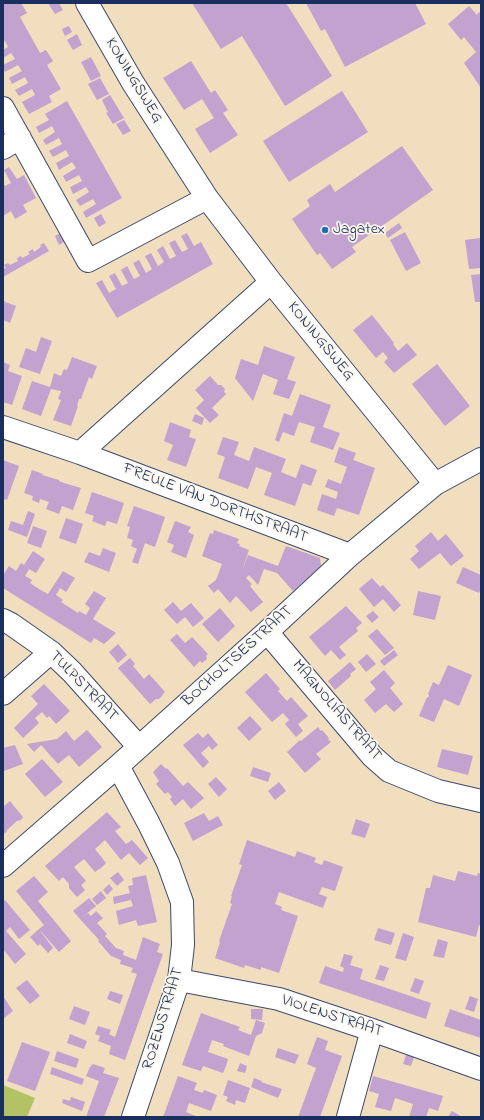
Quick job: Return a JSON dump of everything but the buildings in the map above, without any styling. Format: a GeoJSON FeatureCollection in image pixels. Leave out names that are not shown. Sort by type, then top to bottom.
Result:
{"type":"FeatureCollection","features":[{"type":"Feature","properties":{"kind":"street","name":"KONINGSWEG"},"geometry":{"type":"LineString","coordinates":[[87,3],[133,83],[207,198],[271,282],[435,484]]}},
{"type":"Feature","properties":{"kind":"street"},"geometry":{"type":"LineString","coordinates":[[5,115],[12,143],[88,261],[207,198]]}},
{"type":"Feature","properties":{"kind":"street"},"geometry":{"type":"LineString","coordinates":[[80,453],[271,282]]}},
{"type":"Feature","properties":{"kind":"street","name":"FREULE VAN DORTHSTRAAT"},"geometry":{"type":"LineString","coordinates":[[3,427],[80,453],[350,555]]}},
{"type":"Feature","properties":{"kind":"street","name":"BOCHOLTSESTRAAT"},"geometry":{"type":"LineString","coordinates":[[3,866],[118,766],[350,555],[435,484],[481,459]]}},
{"type":"Feature","properties":{"kind":"street","name":"TULPSTRAAT"},"geometry":{"type":"LineString","coordinates":[[3,620],[51,652],[72,672],[139,747]]}},
{"type":"Feature","properties":{"kind":"street","name":"MAGNOLIASTRAAT"},"geometry":{"type":"LineString","coordinates":[[267,632],[372,756],[390,771],[438,791],[481,801]]}},
{"type":"Feature","properties":{"kind":"street"},"geometry":{"type":"LineString","coordinates":[[3,694],[51,652]]}},
{"type":"Feature","properties":{"kind":"street","name":"ROZENSTRAAT"},"geometry":{"type":"LineString","coordinates":[[118,766],[149,824],[168,864],[182,902],[183,945],[179,980],[133,1117]]}},
{"type":"Feature","properties":{"kind":"street","name":"VIOLENSTRAAT"},"geometry":{"type":"LineString","coordinates":[[179,980],[279,999],[481,1069]]}},
{"type":"Feature","properties":{"kind":"street"},"geometry":{"type":"LineString","coordinates":[[350,1116],[372,1030]]}},
{"type":"Feature","properties":{"kind":"green space"},"geometry":{"type":"Polygon","coordinates":[[[3,1085],[35,1098],[27,1117],[3,1117],[3,1085]]]}},
{"type":"Feature","properties":{"kind":"place","name":"Jagatex"},"geometry":{"type":"Point","coordinates":[325,230]}}]}
